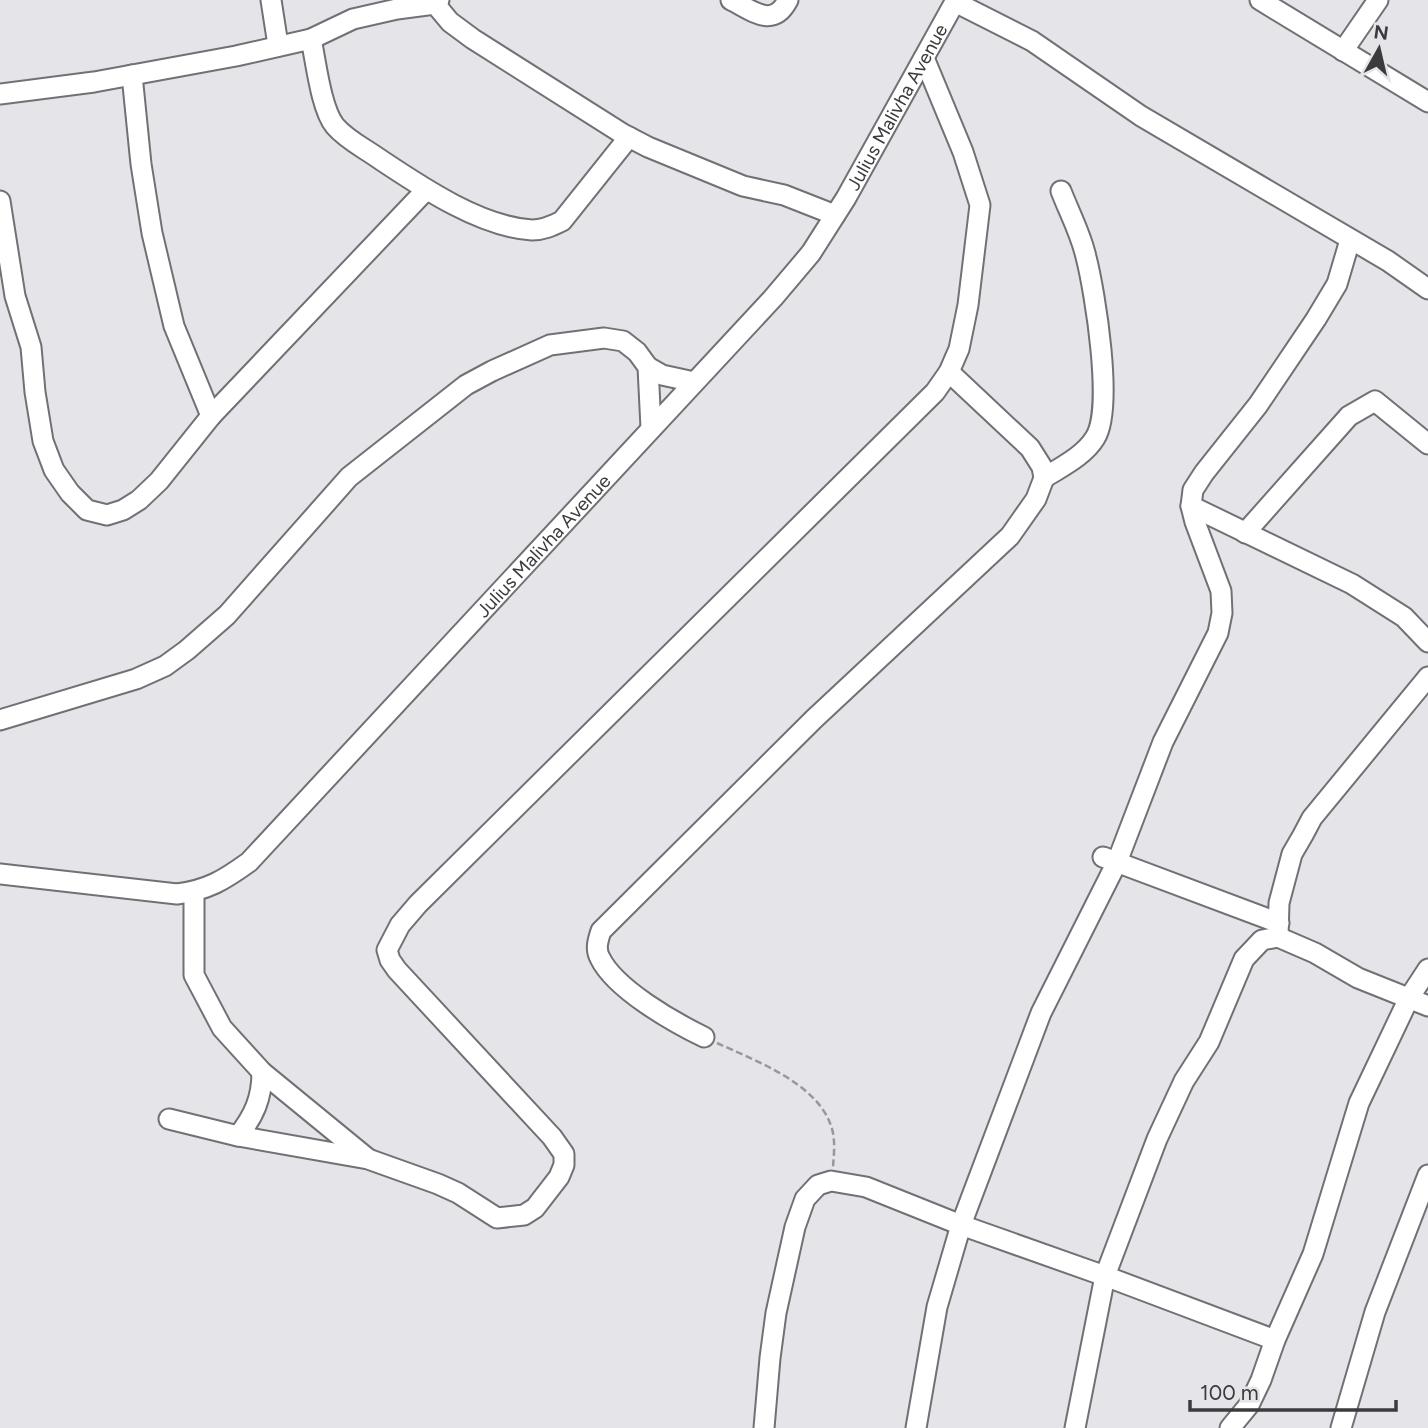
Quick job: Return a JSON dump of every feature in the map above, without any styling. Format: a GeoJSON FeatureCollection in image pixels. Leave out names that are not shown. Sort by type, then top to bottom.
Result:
{"type":"FeatureCollection","features":[{"type":"Feature","properties":{"kind":"street"},"geometry":{"type":"LineString","coordinates":[[271,0],[278,45]]}},
{"type":"Feature","properties":{"kind":"street"},"geometry":{"type":"LineString","coordinates":[[731,0],[762,15],[773,16],[781,12],[789,0]]}},
{"type":"Feature","properties":{"kind":"street"},"geometry":{"type":"LineString","coordinates":[[1260,0],[1428,102]]}},
{"type":"Feature","properties":{"kind":"street"},"geometry":{"type":"LineString","coordinates":[[1343,51],[1378,0]]}},
{"type":"Feature","properties":{"kind":"street"},"geometry":{"type":"LineString","coordinates":[[955,1],[1032,41],[1141,116],[1388,261],[1428,289]]}},
{"type":"Feature","properties":{"kind":"street","name":"Julius Malivha Avenue"},"geometry":{"type":"LineString","coordinates":[[0,874],[160,893],[194,892],[217,885],[249,862],[694,383],[811,253],[955,1]]}},
{"type":"Feature","properties":{"kind":"street"},"geometry":{"type":"LineString","coordinates":[[0,94],[224,59],[311,39],[353,19],[437,2],[450,22],[473,39],[629,137],[743,186],[784,195],[835,215]]}},
{"type":"Feature","properties":{"kind":"street"},"geometry":{"type":"LineString","coordinates":[[311,39],[324,97],[334,124],[345,136],[426,190],[465,209],[518,228],[547,228],[562,220],[629,137]]}},
{"type":"Feature","properties":{"kind":"street"},"geometry":{"type":"LineString","coordinates":[[169,1118],[238,1136],[368,1159],[448,1189],[498,1218],[524,1215],[535,1208],[543,1198],[564,1166],[564,1154],[397,970],[387,950],[400,925],[427,895],[935,392],[949,372],[959,349],[968,305],[979,205],[963,152],[923,58]]}},
{"type":"Feature","properties":{"kind":"street"},"geometry":{"type":"LineString","coordinates":[[132,75],[141,164],[152,233],[174,326],[211,416]]}},
{"type":"Feature","properties":{"kind":"street"},"geometry":{"type":"LineString","coordinates":[[0,201],[15,296],[31,347],[43,441],[54,470],[70,493],[87,510],[107,515],[123,510],[139,500],[159,481],[211,416],[426,190]]}},
{"type":"Feature","properties":{"kind":"street"},"geometry":{"type":"LineString","coordinates":[[1044,478],[1078,456],[1096,438],[1102,421],[1103,384],[1097,313],[1086,255],[1061,191]]}},
{"type":"Feature","properties":{"kind":"street"},"geometry":{"type":"LineString","coordinates":[[916,1428],[937,1307],[961,1226],[1041,1013],[1163,742],[1218,633],[1222,613],[1221,591],[1195,522],[1191,506],[1193,490],[1204,472],[1258,405],[1322,307],[1336,284],[1350,240]]}},
{"type":"Feature","properties":{"kind":"street"},"geometry":{"type":"LineString","coordinates":[[0,720],[136,680],[165,666],[227,615],[349,477],[466,385],[492,371],[550,345],[604,338],[623,341],[637,352],[648,367],[662,375],[694,383]]}},
{"type":"Feature","properties":{"kind":"street"},"geometry":{"type":"LineString","coordinates":[[648,367],[651,429]]}},
{"type":"Feature","properties":{"kind":"street"},"geometry":{"type":"LineString","coordinates":[[704,1037],[681,1026],[626,989],[598,956],[597,942],[601,931],[814,719],[1010,536],[1036,499],[1044,478],[1042,467],[1030,448],[949,372]]}},
{"type":"Feature","properties":{"kind":"street"},"geometry":{"type":"LineString","coordinates":[[1245,533],[1349,416],[1375,401],[1428,444]]}},
{"type":"Feature","properties":{"kind":"street"},"geometry":{"type":"LineString","coordinates":[[1191,506],[1352,584],[1404,617],[1428,642]]}},
{"type":"Feature","properties":{"kind":"street"},"geometry":{"type":"LineString","coordinates":[[1278,930],[1279,903],[1292,854],[1312,818],[1428,677]]}},
{"type":"Feature","properties":{"kind":"street"},"geometry":{"type":"LineString","coordinates":[[1110,859],[1278,930],[1357,978],[1428,1006]]}},
{"type":"Feature","properties":{"kind":"street"},"geometry":{"type":"LineString","coordinates":[[194,892],[194,975],[222,1028],[261,1072],[368,1159]]}},
{"type":"Feature","properties":{"kind":"street"},"geometry":{"type":"LineString","coordinates":[[1075,1428],[1105,1276],[1157,1139],[1184,1081],[1209,1042],[1244,958],[1262,940],[1278,930]]}},
{"type":"Feature","properties":{"kind":"street"},"geometry":{"type":"LineString","coordinates":[[1230,1428],[1249,1405],[1261,1380],[1275,1340],[1313,1254],[1359,1103],[1409,998],[1428,969]]}},
{"type":"Feature","properties":{"kind":"street"},"geometry":{"type":"LineString","coordinates":[[238,1136],[258,1105],[262,1087],[261,1072]]}},
{"type":"Feature","properties":{"kind":"street"},"geometry":{"type":"LineString","coordinates":[[1341,1428],[1375,1312],[1428,1175]]}},
{"type":"Feature","properties":{"kind":"street"},"geometry":{"type":"LineString","coordinates":[[764,1428],[776,1313],[795,1227],[805,1199],[818,1185],[831,1181],[866,1186],[961,1226],[1105,1276],[1275,1340]]}},
{"type":"Feature","properties":{"kind":"path"},"geometry":{"type":"LineString","coordinates":[[704,1037],[765,1064],[817,1103],[831,1126],[834,1140],[831,1181]]}}]}
